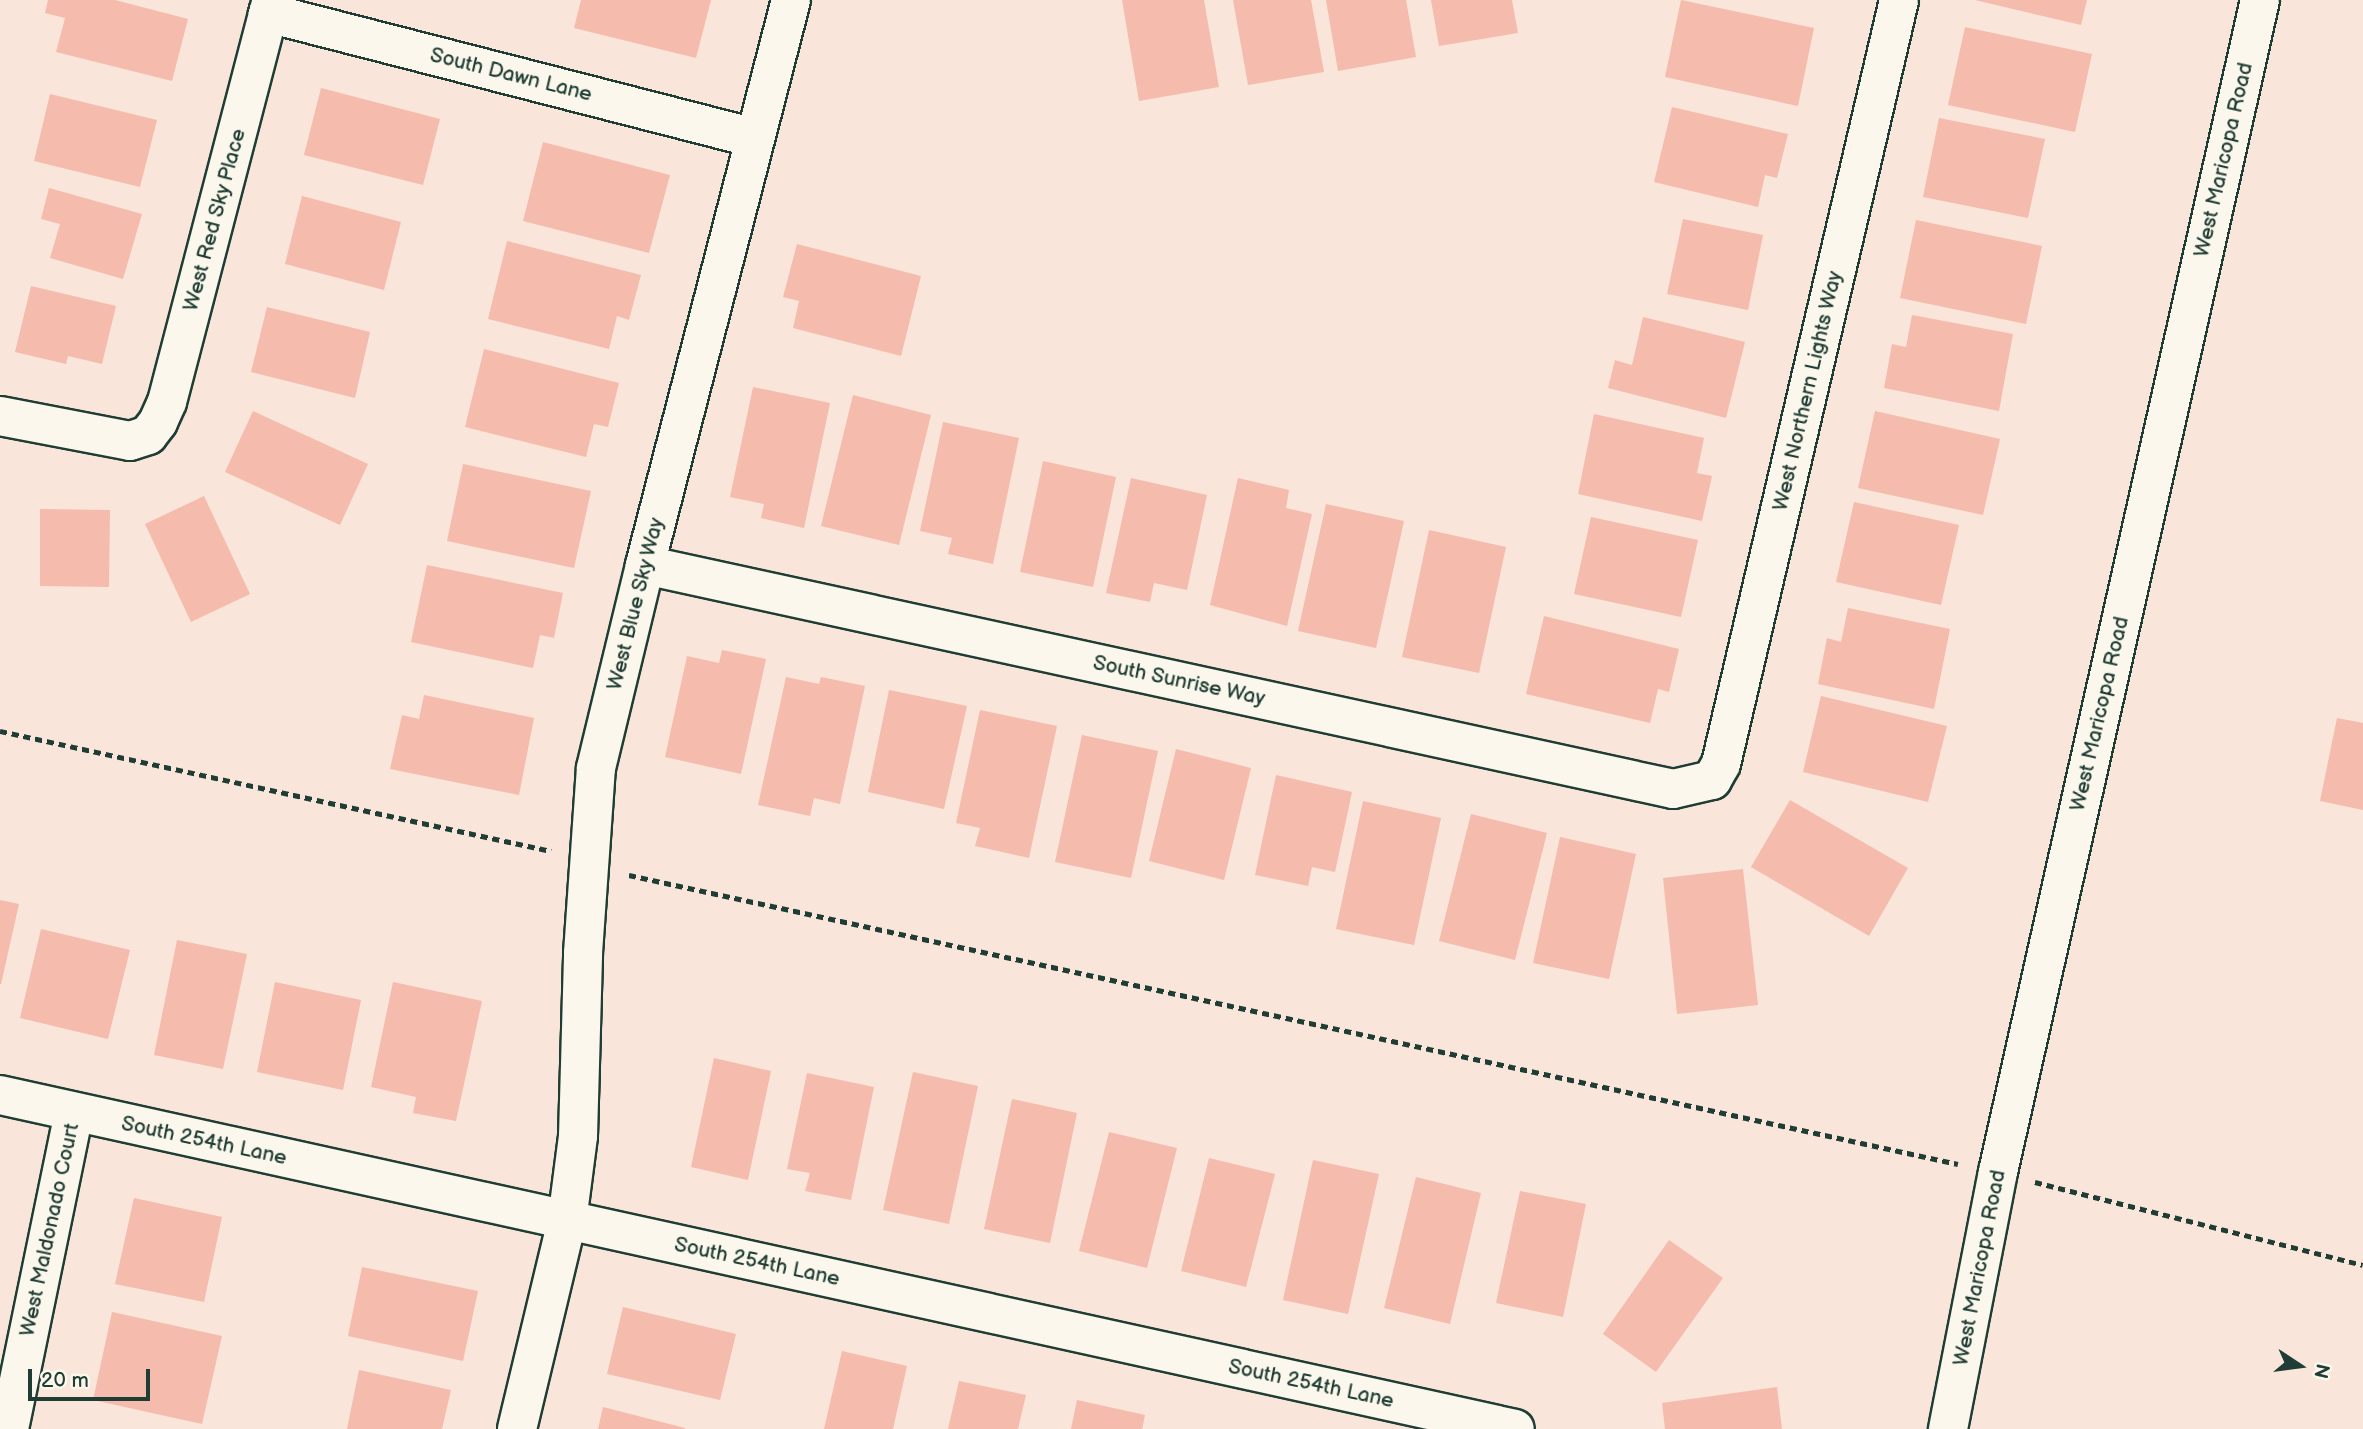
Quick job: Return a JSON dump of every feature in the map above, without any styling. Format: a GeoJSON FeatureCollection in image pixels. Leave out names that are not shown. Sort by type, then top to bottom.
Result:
{"type":"FeatureCollection","features":[{"type":"Feature","properties":{"kind":"street","name":"West Blue Sky Way"},"geometry":{"type":"LineString","coordinates":[[517,1429],[567,1221],[578,1136],[589,866],[596,768],[645,565],[791,0]]}},
{"type":"Feature","properties":{"kind":"street","name":"West Northern Lights Way"},"geometry":{"type":"LineString","coordinates":[[1712,780],[1723,757],[1899,0]]}},
{"type":"Feature","properties":{"kind":"street","name":"West Maricopa Road"},"geometry":{"type":"LineString","coordinates":[[1948,1429],[1998,1172],[2260,0]]}},
{"type":"Feature","properties":{"kind":"street","name":"South Dawn Lane"},"geometry":{"type":"LineString","coordinates":[[270,6],[755,138]]}},
{"type":"Feature","properties":{"kind":"street","name":"West Red Sky Place"},"geometry":{"type":"LineString","coordinates":[[0,416],[111,439],[130,441],[148,435],[167,402],[270,6]]}},
{"type":"Feature","properties":{"kind":"street","name":"South Sunrise Way"},"geometry":{"type":"LineString","coordinates":[[645,565],[1674,789],[1712,780]]}},
{"type":"Feature","properties":{"kind":"street","name":"South 254th Lane"},"geometry":{"type":"LineString","coordinates":[[0,1095],[1515,1429]]}},
{"type":"Feature","properties":{"kind":"street","name":"West Maldonado Court"},"geometry":{"type":"LineString","coordinates":[[9,1429],[74,1113]]}},
{"type":"Feature","properties":{"kind":"path"},"geometry":{"type":"LineString","coordinates":[[0,731],[549,851],[589,866],[1998,1172],[2363,1265]]}},
{"type":"Feature","properties":{"kind":"building"},"geometry":{"type":"Polygon","coordinates":[[[48,0],[115,0],[188,19],[172,81],[56,52],[65,18],[45,13],[48,0]]]}},
{"type":"Feature","properties":{"kind":"building"},"geometry":{"type":"Polygon","coordinates":[[[581,0],[711,0],[696,58],[574,28],[581,0]]]}},
{"type":"Feature","properties":{"kind":"building"},"geometry":{"type":"Polygon","coordinates":[[[1122,0],[1204,0],[1219,87],[1139,101],[1122,0]]]}},
{"type":"Feature","properties":{"kind":"building"},"geometry":{"type":"Polygon","coordinates":[[[1233,0],[1311,0],[1324,72],[1248,85],[1233,0]]]}},
{"type":"Feature","properties":{"kind":"building"},"geometry":{"type":"Polygon","coordinates":[[[1326,0],[1406,0],[1416,57],[1338,71],[1326,0]]]}},
{"type":"Feature","properties":{"kind":"building"},"geometry":{"type":"Polygon","coordinates":[[[1431,0],[1512,0],[1518,33],[1439,46],[1431,0]]]}},
{"type":"Feature","properties":{"kind":"building"},"geometry":{"type":"Polygon","coordinates":[[[1681,0],[1814,28],[1798,106],[1665,77],[1681,0]]]}},
{"type":"Feature","properties":{"kind":"building"},"geometry":{"type":"Polygon","coordinates":[[[1975,0],[2087,0],[2081,25],[1975,0]]]}},
{"type":"Feature","properties":{"kind":"building"},"geometry":{"type":"Polygon","coordinates":[[[1965,27],[2092,54],[2075,132],[1948,105],[1965,27]]]}},
{"type":"Feature","properties":{"kind":"building"},"geometry":{"type":"Polygon","coordinates":[[[321,88],[440,119],[423,185],[304,155],[321,88]]]}},
{"type":"Feature","properties":{"kind":"building"},"geometry":{"type":"Polygon","coordinates":[[[50,94],[157,120],[140,187],[34,161],[50,94]]]}},
{"type":"Feature","properties":{"kind":"building"},"geometry":{"type":"Polygon","coordinates":[[[1672,107],[1788,134],[1777,178],[1765,175],[1758,207],[1654,182],[1672,107]]]}},
{"type":"Feature","properties":{"kind":"building"},"geometry":{"type":"Polygon","coordinates":[[[1939,118],[2045,139],[2028,218],[1923,197],[1939,118]]]}},
{"type":"Feature","properties":{"kind":"building"},"geometry":{"type":"Polygon","coordinates":[[[543,142],[670,175],[649,253],[523,221],[543,142]]]}},
{"type":"Feature","properties":{"kind":"building"},"geometry":{"type":"Polygon","coordinates":[[[49,188],[142,214],[123,279],[50,258],[60,224],[41,219],[49,188]]]}},
{"type":"Feature","properties":{"kind":"building"},"geometry":{"type":"Polygon","coordinates":[[[302,196],[401,222],[384,290],[285,264],[302,196]]]}},
{"type":"Feature","properties":{"kind":"building"},"geometry":{"type":"Polygon","coordinates":[[[1683,219],[1763,235],[1748,310],[1667,294],[1683,219]]]}},
{"type":"Feature","properties":{"kind":"building"},"geometry":{"type":"Polygon","coordinates":[[[1916,220],[2042,246],[2026,324],[1900,298],[1916,220]]]}},
{"type":"Feature","properties":{"kind":"building"},"geometry":{"type":"Polygon","coordinates":[[[507,241],[641,275],[629,320],[617,316],[609,349],[488,319],[507,241]]]}},
{"type":"Feature","properties":{"kind":"building"},"geometry":{"type":"Polygon","coordinates":[[[797,244],[921,276],[901,356],[793,328],[799,301],[783,297],[797,244]]]}},
{"type":"Feature","properties":{"kind":"building"},"geometry":{"type":"Polygon","coordinates":[[[31,286],[116,306],[102,364],[68,356],[66,364],[15,352],[31,286]]]}},
{"type":"Feature","properties":{"kind":"building"},"geometry":{"type":"Polygon","coordinates":[[[267,307],[370,332],[355,398],[251,372],[267,307]]]}},
{"type":"Feature","properties":{"kind":"building"},"geometry":{"type":"Polygon","coordinates":[[[1912,315],[2013,334],[1999,411],[1884,388],[1892,344],[1906,347],[1912,315]]]}},
{"type":"Feature","properties":{"kind":"building"},"geometry":{"type":"Polygon","coordinates":[[[1643,317],[1745,342],[1726,418],[1608,388],[1615,360],[1632,365],[1643,317]]]}},
{"type":"Feature","properties":{"kind":"building"},"geometry":{"type":"Polygon","coordinates":[[[484,349],[619,383],[608,427],[594,424],[586,457],[465,427],[484,349]]]}},
{"type":"Feature","properties":{"kind":"building"},"geometry":{"type":"Polygon","coordinates":[[[753,387],[830,403],[804,528],[761,518],[764,504],[730,497],[753,387]]]}},
{"type":"Feature","properties":{"kind":"building"},"geometry":{"type":"Polygon","coordinates":[[[853,395],[931,415],[899,545],[821,526],[853,395]]]}},
{"type":"Feature","properties":{"kind":"building"},"geometry":{"type":"Polygon","coordinates":[[[253,411],[368,464],[340,525],[225,472],[253,411]]]}},
{"type":"Feature","properties":{"kind":"building"},"geometry":{"type":"Polygon","coordinates":[[[1875,411],[2000,439],[1983,515],[1858,488],[1875,411]]]}},
{"type":"Feature","properties":{"kind":"building"},"geometry":{"type":"Polygon","coordinates":[[[1594,414],[1704,438],[1697,473],[1712,476],[1702,521],[1578,494],[1594,414]]]}},
{"type":"Feature","properties":{"kind":"building"},"geometry":{"type":"Polygon","coordinates":[[[943,422],[1019,438],[993,564],[948,554],[952,538],[920,531],[943,422]]]}},
{"type":"Feature","properties":{"kind":"building"},"geometry":{"type":"Polygon","coordinates":[[[1043,461],[1116,477],[1093,587],[1020,572],[1043,461]]]}},
{"type":"Feature","properties":{"kind":"building"},"geometry":{"type":"Polygon","coordinates":[[[463,464],[591,491],[574,568],[447,541],[463,464]]]}},
{"type":"Feature","properties":{"kind":"building"},"geometry":{"type":"Polygon","coordinates":[[[1131,478],[1207,495],[1187,590],[1154,583],[1150,602],[1106,593],[1131,478]]]}},
{"type":"Feature","properties":{"kind":"building"},"geometry":{"type":"Polygon","coordinates":[[[1238,478],[1289,490],[1286,508],[1312,514],[1287,626],[1210,605],[1238,478]]]}},
{"type":"Feature","properties":{"kind":"building"},"geometry":{"type":"Polygon","coordinates":[[[204,496],[250,594],[191,622],[145,524],[204,496]]]}},
{"type":"Feature","properties":{"kind":"building"},"geometry":{"type":"Polygon","coordinates":[[[1854,502],[1959,525],[1941,605],[1836,582],[1854,502]]]}},
{"type":"Feature","properties":{"kind":"building"},"geometry":{"type":"Polygon","coordinates":[[[1326,504],[1404,521],[1376,648],[1298,631],[1326,504]]]}},
{"type":"Feature","properties":{"kind":"building"},"geometry":{"type":"Polygon","coordinates":[[[40,509],[110,510],[109,587],[40,586],[40,509]]]}},
{"type":"Feature","properties":{"kind":"building"},"geometry":{"type":"Polygon","coordinates":[[[1591,517],[1698,540],[1681,617],[1574,594],[1591,517]]]}},
{"type":"Feature","properties":{"kind":"building"},"geometry":{"type":"Polygon","coordinates":[[[1429,530],[1506,547],[1479,673],[1402,657],[1429,530]]]}},
{"type":"Feature","properties":{"kind":"building"},"geometry":{"type":"Polygon","coordinates":[[[427,565],[563,593],[554,638],[540,635],[533,668],[411,642],[427,565]]]}},
{"type":"Feature","properties":{"kind":"building"},"geometry":{"type":"Polygon","coordinates":[[[1848,608],[1950,629],[1934,709],[1818,684],[1827,638],[1841,642],[1848,608]]]}},
{"type":"Feature","properties":{"kind":"building"},"geometry":{"type":"Polygon","coordinates":[[[1544,616],[1679,649],[1669,692],[1658,689],[1650,723],[1526,694],[1544,616]]]}},
{"type":"Feature","properties":{"kind":"building"},"geometry":{"type":"Polygon","coordinates":[[[722,650],[766,659],[741,774],[665,757],[687,656],[719,663],[722,650]]]}},
{"type":"Feature","properties":{"kind":"building"},"geometry":{"type":"Polygon","coordinates":[[[786,677],[819,684],[821,677],[865,686],[840,804],[814,798],[810,816],[758,805],[786,677]]]}},
{"type":"Feature","properties":{"kind":"building"},"geometry":{"type":"Polygon","coordinates":[[[889,690],[967,706],[944,809],[868,792],[889,690]]]}},
{"type":"Feature","properties":{"kind":"building"},"geometry":{"type":"Polygon","coordinates":[[[424,695],[534,718],[519,795],[390,769],[402,715],[419,719],[424,695]]]}},
{"type":"Feature","properties":{"kind":"building"},"geometry":{"type":"Polygon","coordinates":[[[1821,696],[1947,726],[1928,802],[1803,772],[1821,696]]]}},
{"type":"Feature","properties":{"kind":"building"},"geometry":{"type":"Polygon","coordinates":[[[980,710],[1057,726],[1029,858],[975,846],[980,828],[956,823],[980,710]]]}},
{"type":"Feature","properties":{"kind":"building"},"geometry":{"type":"Polygon","coordinates":[[[2337,718],[2363,723],[2363,810],[2320,801],[2337,718]]]}},
{"type":"Feature","properties":{"kind":"building"},"geometry":{"type":"Polygon","coordinates":[[[1082,735],[1158,751],[1131,878],[1055,862],[1082,735]]]}},
{"type":"Feature","properties":{"kind":"building"},"geometry":{"type":"Polygon","coordinates":[[[1176,749],[1251,768],[1224,880],[1149,861],[1176,749]]]}},
{"type":"Feature","properties":{"kind":"building"},"geometry":{"type":"Polygon","coordinates":[[[1276,775],[1352,792],[1335,872],[1312,867],[1308,886],[1255,875],[1276,775]]]}},
{"type":"Feature","properties":{"kind":"building"},"geometry":{"type":"Polygon","coordinates":[[[1790,800],[1908,868],[1869,936],[1751,867],[1790,800]]]}},
{"type":"Feature","properties":{"kind":"building"},"geometry":{"type":"Polygon","coordinates":[[[1363,801],[1441,818],[1414,945],[1336,929],[1363,801]]]}},
{"type":"Feature","properties":{"kind":"building"},"geometry":{"type":"Polygon","coordinates":[[[1471,814],[1547,833],[1515,960],[1439,941],[1471,814]]]}},
{"type":"Feature","properties":{"kind":"building"},"geometry":{"type":"Polygon","coordinates":[[[1560,837],[1636,854],[1609,979],[1533,963],[1560,837]]]}},
{"type":"Feature","properties":{"kind":"building"},"geometry":{"type":"Polygon","coordinates":[[[1743,869],[1758,1005],[1677,1014],[1663,878],[1743,869]]]}},
{"type":"Feature","properties":{"kind":"building"},"geometry":{"type":"Polygon","coordinates":[[[0,900],[19,904],[1,984],[0,984],[0,900]]]}},
{"type":"Feature","properties":{"kind":"building"},"geometry":{"type":"Polygon","coordinates":[[[41,929],[130,950],[108,1039],[20,1018],[41,929]]]}},
{"type":"Feature","properties":{"kind":"building"},"geometry":{"type":"Polygon","coordinates":[[[177,940],[247,954],[223,1069],[154,1055],[177,940]]]}},
{"type":"Feature","properties":{"kind":"building"},"geometry":{"type":"Polygon","coordinates":[[[275,982],[361,1000],[343,1090],[257,1072],[275,982]]]}},
{"type":"Feature","properties":{"kind":"building"},"geometry":{"type":"Polygon","coordinates":[[[393,982],[482,1001],[456,1121],[413,1113],[416,1097],[371,1087],[393,982]]]}},
{"type":"Feature","properties":{"kind":"building"},"geometry":{"type":"Polygon","coordinates":[[[714,1058],[771,1071],[748,1180],[691,1167],[714,1058]]]}},
{"type":"Feature","properties":{"kind":"building"},"geometry":{"type":"Polygon","coordinates":[[[913,1072],[978,1086],[949,1224],[883,1210],[913,1072]]]}},
{"type":"Feature","properties":{"kind":"building"},"geometry":{"type":"Polygon","coordinates":[[[807,1073],[874,1087],[851,1200],[805,1191],[810,1173],[787,1169],[807,1073]]]}},
{"type":"Feature","properties":{"kind":"building"},"geometry":{"type":"Polygon","coordinates":[[[1012,1099],[1077,1113],[1050,1243],[984,1229],[1012,1099]]]}},
{"type":"Feature","properties":{"kind":"building"},"geometry":{"type":"Polygon","coordinates":[[[1109,1132],[1177,1148],[1147,1268],[1079,1251],[1109,1132]]]}},
{"type":"Feature","properties":{"kind":"building"},"geometry":{"type":"Polygon","coordinates":[[[1209,1158],[1275,1174],[1246,1287],[1181,1271],[1209,1158]]]}},
{"type":"Feature","properties":{"kind":"building"},"geometry":{"type":"Polygon","coordinates":[[[1313,1160],[1379,1174],[1348,1314],[1283,1300],[1313,1160]]]}},
{"type":"Feature","properties":{"kind":"building"},"geometry":{"type":"Polygon","coordinates":[[[1416,1177],[1481,1193],[1450,1324],[1384,1308],[1416,1177]]]}},
{"type":"Feature","properties":{"kind":"building"},"geometry":{"type":"Polygon","coordinates":[[[1520,1191],[1586,1204],[1563,1317],[1496,1303],[1520,1191]]]}},
{"type":"Feature","properties":{"kind":"building"},"geometry":{"type":"Polygon","coordinates":[[[134,1198],[222,1217],[204,1302],[115,1284],[134,1198]]]}},
{"type":"Feature","properties":{"kind":"building"},"geometry":{"type":"Polygon","coordinates":[[[1669,1240],[1723,1278],[1656,1372],[1603,1334],[1669,1240]]]}},
{"type":"Feature","properties":{"kind":"building"},"geometry":{"type":"Polygon","coordinates":[[[362,1267],[478,1291],[463,1361],[348,1336],[362,1267]]]}},
{"type":"Feature","properties":{"kind":"building"},"geometry":{"type":"Polygon","coordinates":[[[623,1307],[736,1334],[720,1400],[607,1374],[623,1307]]]}},
{"type":"Feature","properties":{"kind":"building"},"geometry":{"type":"Polygon","coordinates":[[[112,1312],[222,1336],[202,1424],[93,1400],[112,1312]]]}},
{"type":"Feature","properties":{"kind":"building"},"geometry":{"type":"Polygon","coordinates":[[[842,1351],[907,1366],[893,1429],[824,1429],[842,1351]]]}},
{"type":"Feature","properties":{"kind":"building"},"geometry":{"type":"Polygon","coordinates":[[[359,1370],[451,1390],[442,1429],[347,1429],[359,1370]]]}},
{"type":"Feature","properties":{"kind":"building"},"geometry":{"type":"Polygon","coordinates":[[[959,1381],[1026,1395],[1018,1429],[948,1429],[959,1381]]]}},
{"type":"Feature","properties":{"kind":"building"},"geometry":{"type":"Polygon","coordinates":[[[1777,1387],[1782,1429],[1665,1429],[1662,1403],[1777,1387]]]}},
{"type":"Feature","properties":{"kind":"building"},"geometry":{"type":"Polygon","coordinates":[[[1077,1400],[1145,1415],[1142,1429],[1071,1429],[1077,1400]]]}},
{"type":"Feature","properties":{"kind":"building"},"geometry":{"type":"Polygon","coordinates":[[[603,1407],[685,1428],[685,1429],[598,1429],[603,1407]]]}}]}
